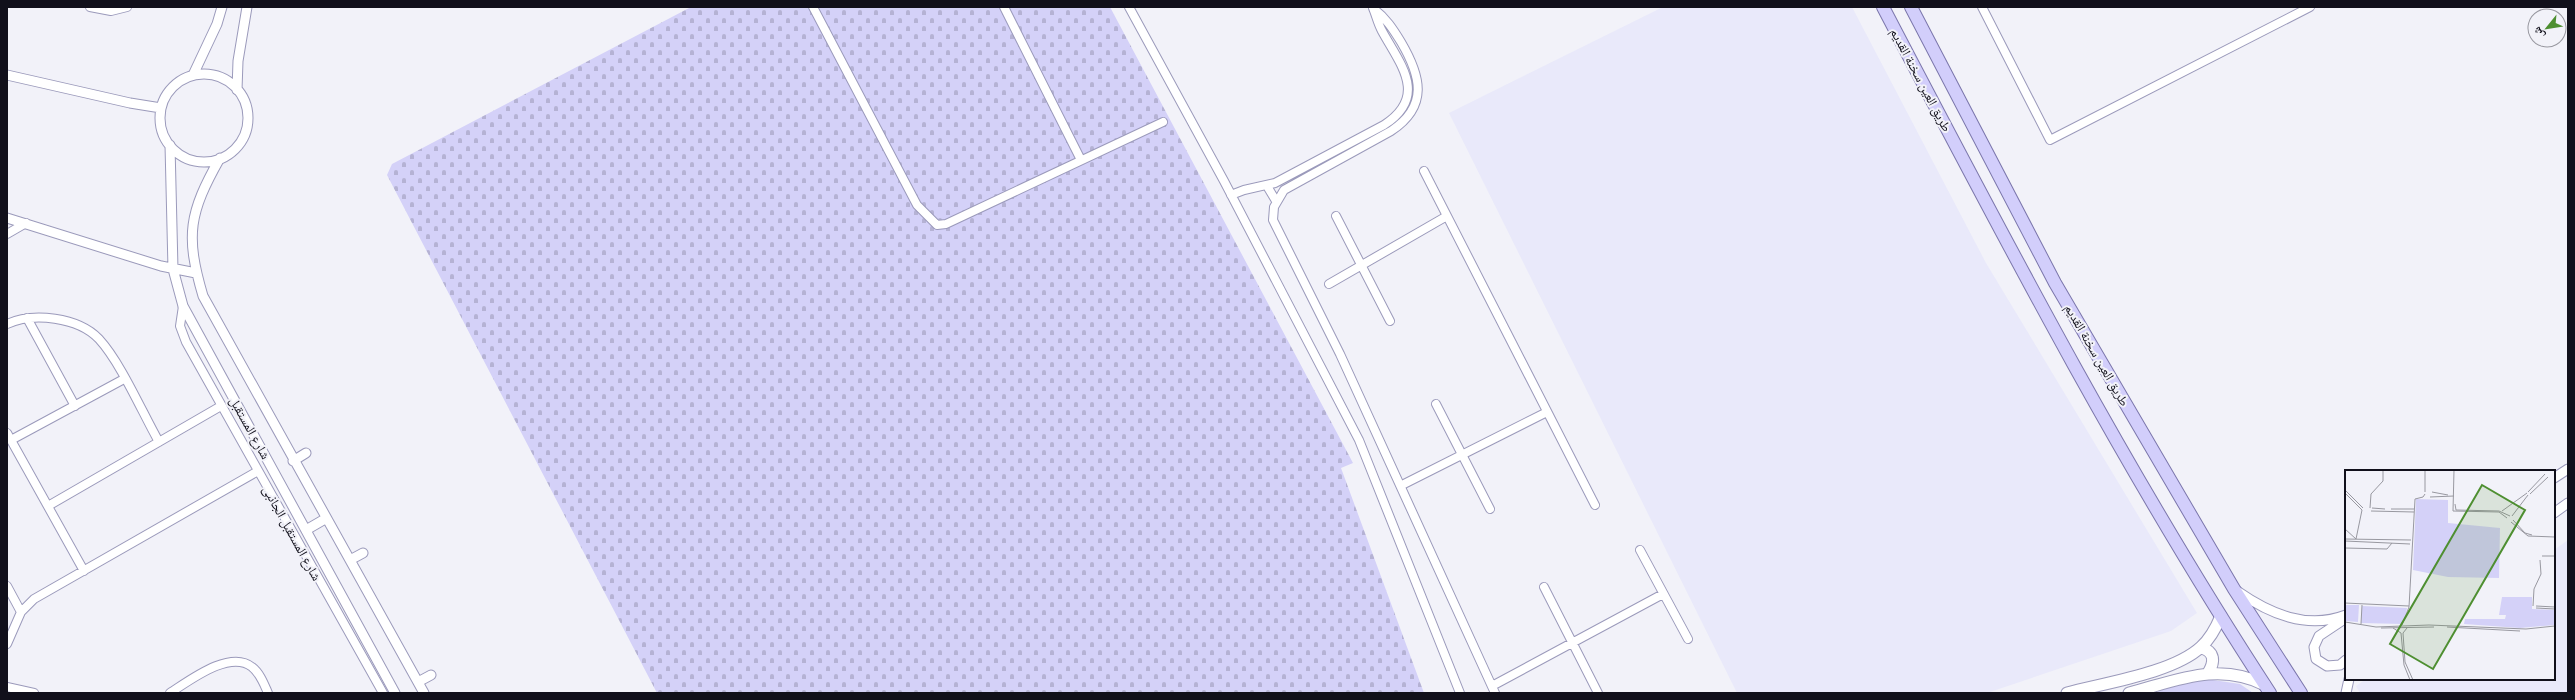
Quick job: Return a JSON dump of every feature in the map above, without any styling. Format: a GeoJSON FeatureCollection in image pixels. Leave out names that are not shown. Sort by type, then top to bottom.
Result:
{"type":"FeatureCollection","features":[{"type":"Feature","properties":{"kind":"main road","name":"طريق العين سخنة القديم"},"geometry":{"type":"LineString","coordinates":[[1883,7],[2070,361],[2221,616],[2267,689]]}},
{"type":"Feature","properties":{"kind":"main road","name":"طريق العين سخنة القديم"},"geometry":{"type":"LineString","coordinates":[[1911,7],[2055,283],[2234,589],[2301,693]]}},
{"type":"Feature","properties":{"kind":"main road"},"geometry":{"type":"LineString","coordinates":[[2067,693],[2156,670],[2180,660],[2201,648],[2209,638],[2221,616]]}},
{"type":"Feature","properties":{"kind":"main road"},"geometry":{"type":"LineString","coordinates":[[2201,648],[2210,652],[2213,657],[2214,662],[2208,673]]}},
{"type":"Feature","properties":{"kind":"main road"},"geometry":{"type":"LineString","coordinates":[[2129,693],[2208,673],[2232,673],[2267,689]]}},
{"type":"Feature","properties":{"kind":"street"},"geometry":{"type":"LineString","coordinates":[[90,7],[103,11],[127,7]]}},
{"type":"Feature","properties":{"kind":"street"},"geometry":{"type":"LineString","coordinates":[[193,75],[217,24],[222,7]]}},
{"type":"Feature","properties":{"kind":"street"},"geometry":{"type":"LineString","coordinates":[[237,90],[238,61],[247,7]]}},
{"type":"Feature","properties":{"kind":"street"},"geometry":{"type":"LineString","coordinates":[[813,7],[917,205],[930,221],[937,225],[946,224],[1163,122]]}},
{"type":"Feature","properties":{"kind":"street"},"geometry":{"type":"LineString","coordinates":[[1004,7],[1082,160]]}},
{"type":"Feature","properties":{"kind":"street"},"geometry":{"type":"LineString","coordinates":[[1129,7],[1231,195],[1359,440],[1460,693]]}},
{"type":"Feature","properties":{"kind":"street"},"geometry":{"type":"LineString","coordinates":[[1982,7],[2050,140],[2310,7]]}},
{"type":"Feature","properties":{"kind":"street"},"geometry":{"type":"LineString","coordinates":[[1231,195],[1244,190],[1267,186],[1384,125],[1402,108],[1408,85],[1405,70],[1382,31],[1373,8]]}},
{"type":"Feature","properties":{"kind":"street"},"geometry":{"type":"LineString","coordinates":[[1373,8],[1391,26],[1416,69],[1418,85],[1413,108],[1397,127],[1290,186],[1276,201],[1273,220],[1277,233],[1337,348],[1402,485],[1494,689],[1572,642],[1663,594]]}},
{"type":"Feature","properties":{"kind":"street"},"geometry":{"type":"LineString","coordinates":[[7,75],[130,103],[161,108]]}},
{"type":"Feature","properties":{"kind":"street"},"geometry":{"type":"LineString","coordinates":[[193,75],[218,76],[237,90],[246,107],[246,126],[239,143],[220,158],[209,161],[190,159],[170,145],[161,128],[161,108],[169,91],[176,84],[193,75]]}},
{"type":"Feature","properties":{"kind":"street","name":"شارع المستقبل"},"geometry":{"type":"LineString","coordinates":[[170,145],[174,220],[173,269],[183,306],[395,693]]}},
{"type":"Feature","properties":{"kind":"street","name":"شارع المستقبل"},"geometry":{"type":"LineString","coordinates":[[220,158],[197,202],[192,227],[192,247],[196,273],[208,306],[325,519],[350,560],[424,693]]}},
{"type":"Feature","properties":{"kind":"street"},"geometry":{"type":"LineString","coordinates":[[1424,171],[1595,505]]}},
{"type":"Feature","properties":{"kind":"street"},"geometry":{"type":"LineString","coordinates":[[1267,186],[1276,201]]}},
{"type":"Feature","properties":{"kind":"street"},"geometry":{"type":"LineString","coordinates":[[1336,216],[1390,321]]}},
{"type":"Feature","properties":{"kind":"street"},"geometry":{"type":"LineString","coordinates":[[1329,284],[1447,216]]}},
{"type":"Feature","properties":{"kind":"street"},"geometry":{"type":"LineString","coordinates":[[7,218],[173,269],[196,273]]}},
{"type":"Feature","properties":{"kind":"street"},"geometry":{"type":"LineString","coordinates":[[7,234],[26,223]]}},
{"type":"Feature","properties":{"kind":"street","name":"شارع المستقبل الجانبى"},"geometry":{"type":"LineString","coordinates":[[183,306],[180,326],[186,342],[383,693]]}},
{"type":"Feature","properties":{"kind":"street"},"geometry":{"type":"LineString","coordinates":[[7,324],[27,318],[47,316],[93,333],[108,351],[159,442]]}},
{"type":"Feature","properties":{"kind":"street"},"geometry":{"type":"LineString","coordinates":[[27,318],[75,406]]}},
{"type":"Feature","properties":{"kind":"street"},"geometry":{"type":"LineString","coordinates":[[84,571],[9,437],[75,406],[124,379]]}},
{"type":"Feature","properties":{"kind":"street"},"geometry":{"type":"LineString","coordinates":[[1436,404],[1490,509]]}},
{"type":"Feature","properties":{"kind":"street"},"geometry":{"type":"LineString","coordinates":[[48,506],[221,406]]}},
{"type":"Feature","properties":{"kind":"street"},"geometry":{"type":"LineString","coordinates":[[1402,485],[1547,412]]}},
{"type":"Feature","properties":{"kind":"street"},"geometry":{"type":"LineString","coordinates":[[293,461],[306,454]]}},
{"type":"Feature","properties":{"kind":"street"},"geometry":{"type":"LineString","coordinates":[[2555,477],[2568,469]]}},
{"type":"Feature","properties":{"kind":"street"},"geometry":{"type":"LineString","coordinates":[[7,644],[20,612],[34,599],[258,471]]}},
{"type":"Feature","properties":{"kind":"street"},"geometry":{"type":"LineString","coordinates":[[2555,512],[2568,503]]}},
{"type":"Feature","properties":{"kind":"street"},"geometry":{"type":"LineString","coordinates":[[306,530],[325,519]]}},
{"type":"Feature","properties":{"kind":"street"},"geometry":{"type":"LineString","coordinates":[[1640,550],[1688,639]]}},
{"type":"Feature","properties":{"kind":"street"},"geometry":{"type":"LineString","coordinates":[[350,560],[362,553]]}},
{"type":"Feature","properties":{"kind":"street"},"geometry":{"type":"LineString","coordinates":[[7,586],[20,612]]}},
{"type":"Feature","properties":{"kind":"street"},"geometry":{"type":"LineString","coordinates":[[1544,587],[1598,693]]}},
{"type":"Feature","properties":{"kind":"street"},"geometry":{"type":"LineString","coordinates":[[2234,589],[2265,608],[2299,621],[2320,621],[2345,615]]}},
{"type":"Feature","properties":{"kind":"street"},"geometry":{"type":"LineString","coordinates":[[2345,619],[2319,636],[2314,647],[2316,659],[2327,666],[2340,665],[2345,661]]}},
{"type":"Feature","properties":{"kind":"street"},"geometry":{"type":"LineString","coordinates":[[170,693],[194,677],[232,661],[240,662],[253,668],[268,693]]}},
{"type":"Feature","properties":{"kind":"street"},"geometry":{"type":"LineString","coordinates":[[418,682],[431,675]]}},
{"type":"Feature","properties":{"kind":"street"},"geometry":{"type":"LineString","coordinates":[[2346,693],[2349,680]]}},
{"type":"Feature","properties":{"kind":"street"},"geometry":{"type":"LineString","coordinates":[[7,687],[34,693]]}},
{"type":"Feature","properties":{"kind":"shaded area"},"geometry":{"type":"Polygon","coordinates":[[[1663,7],[1852,7],[1986,263],[2197,613],[2171,631],[1987,693],[1737,693],[1449,113],[1663,7]]]}},
{"type":"Feature","properties":{"kind":"shaded area"},"geometry":{"type":"Polygon","coordinates":[[[2568,540],[2568,693],[2360,693],[2356,686],[2365,680],[2555,680],[2555,549],[2568,540]]]}},
{"type":"Feature","properties":{"kind":"green space"},"geometry":{"type":"Polygon","coordinates":[[[691,7],[1110,7],[1353,463],[1341,468],[1424,693],[657,693],[387,175],[392,164],[691,7]]]}},
{"type":"Feature","properties":{"kind":"green space"},"geometry":{"type":"Polygon","coordinates":[[[2206,679],[2240,684],[2253,693],[2155,693],[2183,681],[2206,679]]]}}]}
